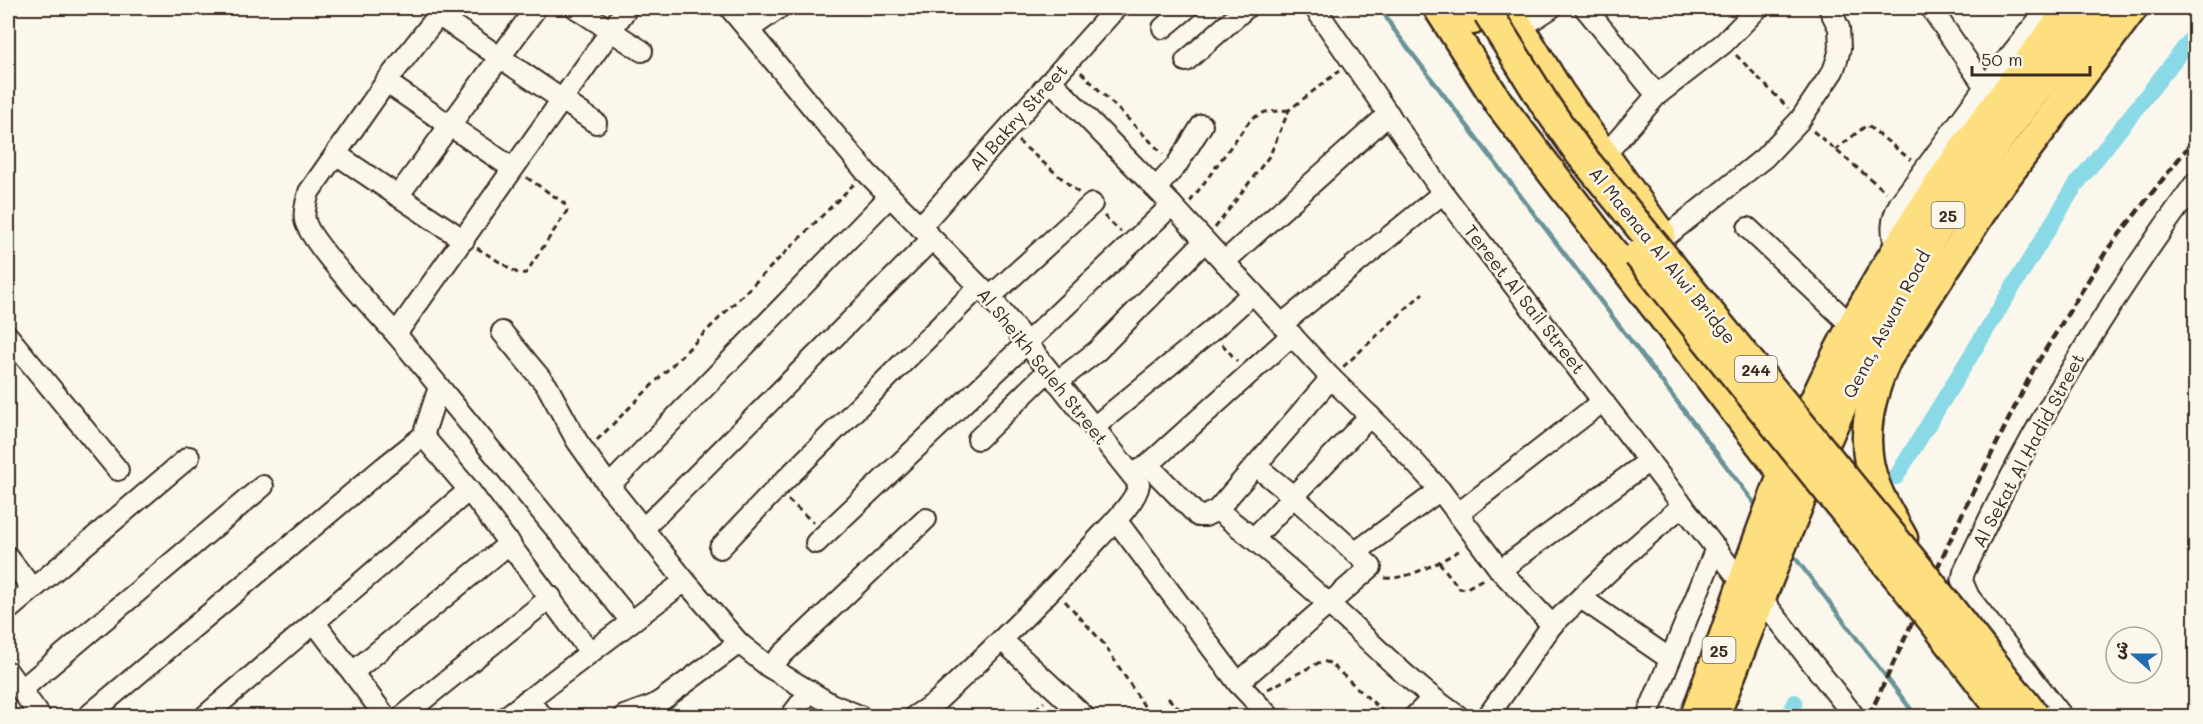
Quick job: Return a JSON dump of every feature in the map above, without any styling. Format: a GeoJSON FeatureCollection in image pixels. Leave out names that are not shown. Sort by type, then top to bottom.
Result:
{"type":"FeatureCollection","features":[{"type":"Feature","properties":{"kind":"highway"},"geometry":{"type":"LineString","coordinates":[[1438,8],[1500,105],[1783,474]]}},
{"type":"Feature","properties":{"kind":"highway","name":"Qena, Aswan Road"},"geometry":{"type":"LineString","coordinates":[[1806,418],[1852,326],[1924,205],[1960,151],[2070,8]]}},
{"type":"Feature","properties":{"kind":"highway","name":"Qena, Aswan Road"},"geometry":{"type":"LineString","coordinates":[[1827,442],[1858,372],[1888,313],[1933,237],[2027,103],[2102,8]]}},
{"type":"Feature","properties":{"kind":"highway"},"geometry":{"type":"LineString","coordinates":[[1921,572],[1876,488],[1869,463],[1866,438],[1868,410],[1875,384],[1887,359],[1994,193],[2133,8]]}},
{"type":"Feature","properties":{"kind":"highway"},"geometry":{"type":"LineString","coordinates":[[1490,14],[1560,93],[1664,238],[1827,442]]}},
{"type":"Feature","properties":{"kind":"highway","name":"Al Maenaa Al Alwi Bridge"},"geometry":{"type":"LineString","coordinates":[[1490,14],[1530,81],[1580,154],[1921,572],[2035,717]]}},
{"type":"Feature","properties":{"kind":"highway","name":"Al Maenaa Al Alwi Bridge"},"geometry":{"type":"LineString","coordinates":[[1490,14],[1522,102],[1577,180],[1932,620],[2006,717]]}},
{"type":"Feature","properties":{"kind":"highway","name":"25"},"geometry":{"type":"LineString","coordinates":[[1715,717],[1783,474],[1806,418]]}},
{"type":"Feature","properties":{"kind":"highway","name":"25"},"geometry":{"type":"LineString","coordinates":[[1695,717],[1752,591],[1805,494],[1827,442]]}},
{"type":"Feature","properties":{"kind":"street"},"geometry":{"type":"LineString","coordinates":[[398,196],[536,8]]}},
{"type":"Feature","properties":{"kind":"street"},"geometry":{"type":"LineString","coordinates":[[576,8],[642,51]]}},
{"type":"Feature","properties":{"kind":"street"},"geometry":{"type":"LineString","coordinates":[[396,334],[627,8]]}},
{"type":"Feature","properties":{"kind":"street","name":"Al Sheikh Saleh Street"},"geometry":{"type":"LineString","coordinates":[[730,8],[866,172],[984,292],[1094,427],[1139,470],[1198,516],[1205,516],[1217,510]]}},
{"type":"Feature","properties":{"kind":"street"},"geometry":{"type":"LineString","coordinates":[[748,30],[779,8]]}},
{"type":"Feature","properties":{"kind":"street","name":"Al Bakry Street"},"geometry":{"type":"LineString","coordinates":[[643,530],[926,233],[1006,131],[1116,8]]}},
{"type":"Feature","properties":{"kind":"street"},"geometry":{"type":"LineString","coordinates":[[1163,28],[1187,8]]}},
{"type":"Feature","properties":{"kind":"street"},"geometry":{"type":"LineString","coordinates":[[1186,61],[1246,8]]}},
{"type":"Feature","properties":{"kind":"street","name":"Tereet Al Sail Street"},"geometry":{"type":"LineString","coordinates":[[1315,8],[1443,193],[1683,506],[1854,717]]}},
{"type":"Feature","properties":{"kind":"street"},"geometry":{"type":"LineString","coordinates":[[1490,14],[1551,8]]}},
{"type":"Feature","properties":{"kind":"street"},"geometry":{"type":"LineString","coordinates":[[1585,8],[1658,95]]}},
{"type":"Feature","properties":{"kind":"street"},"geometry":{"type":"LineString","coordinates":[[1604,156],[1658,95],[1724,43],[1758,8]]}},
{"type":"Feature","properties":{"kind":"street"},"geometry":{"type":"LineString","coordinates":[[1664,238],[1764,158],[1800,120],[1833,71],[1837,60],[1840,48],[1839,28],[1829,8]]}},
{"type":"Feature","properties":{"kind":"street"},"geometry":{"type":"LineString","coordinates":[[1931,8],[1985,87]]}},
{"type":"Feature","properties":{"kind":"street"},"geometry":{"type":"LineString","coordinates":[[1897,249],[1892,226],[1894,214],[1900,203],[1985,87],[2048,8]]}},
{"type":"Feature","properties":{"kind":"street"},"geometry":{"type":"LineString","coordinates":[[596,123],[500,59],[441,11],[386,82],[309,192],[305,206],[305,221],[323,250],[396,334],[631,621]]}},
{"type":"Feature","properties":{"kind":"street"},"geometry":{"type":"LineString","coordinates":[[1050,81],[1177,210],[1331,378],[1440,490],[1500,570],[1552,625]]}},
{"type":"Feature","properties":{"kind":"street"},"geometry":{"type":"LineString","coordinates":[[386,82],[512,168]]}},
{"type":"Feature","properties":{"kind":"street"},"geometry":{"type":"LineString","coordinates":[[1224,262],[1389,114]]}},
{"type":"Feature","properties":{"kind":"street"},"geometry":{"type":"LineString","coordinates":[[1156,188],[1176,166],[1203,125]]}},
{"type":"Feature","properties":{"kind":"street"},"geometry":{"type":"LineString","coordinates":[[336,154],[464,240]]}},
{"type":"Feature","properties":{"kind":"street","name":"Al Sekat Al Hadid Street"},"geometry":{"type":"LineString","coordinates":[[2062,717],[1969,597],[1962,581],[1964,572],[2034,433],[2085,346],[2149,247],[2196,182]]}},
{"type":"Feature","properties":{"kind":"street"},"geometry":{"type":"LineString","coordinates":[[915,717],[940,710],[1002,640],[1054,589],[1116,520],[1138,488],[1139,470],[1248,374],[1287,329],[1443,193]]}},
{"type":"Feature","properties":{"kind":"street"},"geometry":{"type":"LineString","coordinates":[[609,486],[890,196]]}},
{"type":"Feature","properties":{"kind":"street"},"geometry":{"type":"LineString","coordinates":[[720,548],[776,489],[984,292],[1092,204]]}},
{"type":"Feature","properties":{"kind":"street"},"geometry":{"type":"LineString","coordinates":[[821,539],[1133,244],[1177,210]]}},
{"type":"Feature","properties":{"kind":"street"},"geometry":{"type":"LineString","coordinates":[[1748,228],[1852,326]]}},
{"type":"Feature","properties":{"kind":"street"},"geometry":{"type":"LineString","coordinates":[[978,439],[1053,376],[1097,351],[1204,242]]}},
{"type":"Feature","properties":{"kind":"street"},"geometry":{"type":"LineString","coordinates":[[1094,427],[1211,331],[1253,293]]}},
{"type":"Feature","properties":{"kind":"street"},"geometry":{"type":"LineString","coordinates":[[502,332],[547,386],[584,452],[609,486],[685,581],[739,643],[769,667],[831,704],[860,717]]}},
{"type":"Feature","properties":{"kind":"street"},"geometry":{"type":"LineString","coordinates":[[8,336],[118,470]]}},
{"type":"Feature","properties":{"kind":"street"},"geometry":{"type":"LineString","coordinates":[[1331,378],[1217,510],[1254,538],[1432,699],[1458,717]]}},
{"type":"Feature","properties":{"kind":"street"},"geometry":{"type":"LineString","coordinates":[[88,717],[423,436],[439,387]]}},
{"type":"Feature","properties":{"kind":"street"},"geometry":{"type":"LineString","coordinates":[[1459,513],[1603,401]]}},
{"type":"Feature","properties":{"kind":"street"},"geometry":{"type":"LineString","coordinates":[[1254,538],[1370,416]]}},
{"type":"Feature","properties":{"kind":"street"},"geometry":{"type":"LineString","coordinates":[[423,436],[510,543],[590,652]]}},
{"type":"Feature","properties":{"kind":"street"},"geometry":{"type":"LineString","coordinates":[[8,610],[189,457]]}},
{"type":"Feature","properties":{"kind":"street"},"geometry":{"type":"LineString","coordinates":[[1500,570],[1649,461]]}},
{"type":"Feature","properties":{"kind":"street"},"geometry":{"type":"LineString","coordinates":[[1238,682],[1371,567],[1293,496],[1256,466]]}},
{"type":"Feature","properties":{"kind":"street"},"geometry":{"type":"LineString","coordinates":[[21,690],[263,486]]}},
{"type":"Feature","properties":{"kind":"street"},"geometry":{"type":"LineString","coordinates":[[205,717],[469,490]]}},
{"type":"Feature","properties":{"kind":"street"},"geometry":{"type":"LineString","coordinates":[[1356,552],[1440,490]]}},
{"type":"Feature","properties":{"kind":"street"},"geometry":{"type":"LineString","coordinates":[[1488,717],[1552,625],[1629,552],[1683,506]]}},
{"type":"Feature","properties":{"kind":"street"},"geometry":{"type":"LineString","coordinates":[[769,667],[926,519]]}},
{"type":"Feature","properties":{"kind":"street"},"geometry":{"type":"LineString","coordinates":[[1116,520],[1238,682],[1269,717]]}},
{"type":"Feature","properties":{"kind":"street"},"geometry":{"type":"LineString","coordinates":[[352,672],[510,543]]}},
{"type":"Feature","properties":{"kind":"street"},"geometry":{"type":"LineString","coordinates":[[1647,717],[1716,548]]}},
{"type":"Feature","properties":{"kind":"street"},"geometry":{"type":"LineString","coordinates":[[8,557],[32,588]]}},
{"type":"Feature","properties":{"kind":"street"},"geometry":{"type":"LineString","coordinates":[[507,717],[685,581]]}},
{"type":"Feature","properties":{"kind":"street"},"geometry":{"type":"LineString","coordinates":[[403,717],[551,597]]}},
{"type":"Feature","properties":{"kind":"street"},"geometry":{"type":"LineString","coordinates":[[1581,598],[1670,659]]}},
{"type":"Feature","properties":{"kind":"street"},"geometry":{"type":"LineString","coordinates":[[315,623],[385,717]]}},
{"type":"Feature","properties":{"kind":"street"},"geometry":{"type":"LineString","coordinates":[[1002,640],[1084,717]]}},
{"type":"Feature","properties":{"kind":"street"},"geometry":{"type":"LineString","coordinates":[[624,717],[657,711],[739,643]]}},
{"type":"Feature","properties":{"kind":"street"},"geometry":{"type":"LineString","coordinates":[[8,672],[40,717]]}},
{"type":"Feature","properties":{"kind":"street"},"geometry":{"type":"LineString","coordinates":[[791,717],[810,692]]}},
{"type":"Feature","properties":{"kind":"street"},"geometry":{"type":"LineString","coordinates":[[1415,717],[1432,699]]}},
{"type":"Feature","properties":{"kind":"street"},"geometry":{"type":"LineString","coordinates":[[526,701],[543,717]]}},
{"type":"Feature","properties":{"kind":"path"},"geometry":{"type":"LineString","coordinates":[[1724,43],[1800,120],[1900,203]]}},
{"type":"Feature","properties":{"kind":"path"},"geometry":{"type":"LineString","coordinates":[[1070,60],[1176,166]]}},
{"type":"Feature","properties":{"kind":"path"},"geometry":{"type":"LineString","coordinates":[[1204,242],[1270,155],[1289,110],[1352,61]]}},
{"type":"Feature","properties":{"kind":"path"},"geometry":{"type":"LineString","coordinates":[[1177,210],[1251,119],[1265,112],[1289,110]]}},
{"type":"Feature","properties":{"kind":"path"},"geometry":{"type":"LineString","coordinates":[[1835,150],[1867,125],[1924,170]]}},
{"type":"Feature","properties":{"kind":"path"},"geometry":{"type":"LineString","coordinates":[[1006,131],[1092,204],[1133,244]]}},
{"type":"Feature","properties":{"kind":"path"},"geometry":{"type":"LineString","coordinates":[[464,240],[519,274],[526,273],[567,211],[564,203],[512,168]]}},
{"type":"Feature","properties":{"kind":"path"},"geometry":{"type":"LineString","coordinates":[[584,452],[866,172]]}},
{"type":"Feature","properties":{"kind":"path"},"geometry":{"type":"LineString","coordinates":[[1331,378],[1423,292]]}},
{"type":"Feature","properties":{"kind":"path"},"geometry":{"type":"LineString","coordinates":[[1211,331],[1248,374]]}},
{"type":"Feature","properties":{"kind":"path"},"geometry":{"type":"LineString","coordinates":[[776,489],[821,539]]}},
{"type":"Feature","properties":{"kind":"path"},"geometry":{"type":"LineString","coordinates":[[1371,567],[1383,577],[1396,579],[1439,562],[1477,541]]}},
{"type":"Feature","properties":{"kind":"path"},"geometry":{"type":"LineString","coordinates":[[1439,562],[1459,588],[1466,589],[1500,570]]}},
{"type":"Feature","properties":{"kind":"path"},"geometry":{"type":"LineString","coordinates":[[1054,589],[1104,644],[1148,712]]}},
{"type":"Feature","properties":{"kind":"path"},"geometry":{"type":"LineString","coordinates":[[1252,697],[1322,661],[1330,663],[1388,717]]}},
{"type":"Feature","properties":{"kind":"path"},"geometry":{"type":"LineString","coordinates":[[1027,717],[1057,691]]}},
{"type":"Feature","properties":{"kind":"path"},"geometry":{"type":"LineString","coordinates":[[1168,698],[1186,717]]}},
{"type":"Feature","properties":{"kind":"waterway"},"geometry":{"type":"LineString","coordinates":[[1381,8],[1392,27],[1758,508]]}},
{"type":"Feature","properties":{"kind":"waterway"},"geometry":{"type":"LineString","coordinates":[[1896,477],[2075,186],[2196,33]]}},
{"type":"Feature","properties":{"kind":"waterway"},"geometry":{"type":"LineString","coordinates":[[1790,551],[1916,716]]}},
{"type":"Feature","properties":{"kind":"waterway"},"geometry":{"type":"LineString","coordinates":[[1789,716],[1795,702]]}},
{"type":"Feature","properties":{"kind":"railway"},"geometry":{"type":"LineString","coordinates":[[1869,716],[1964,510],[2033,370],[2107,250],[2196,137]]}}]}
